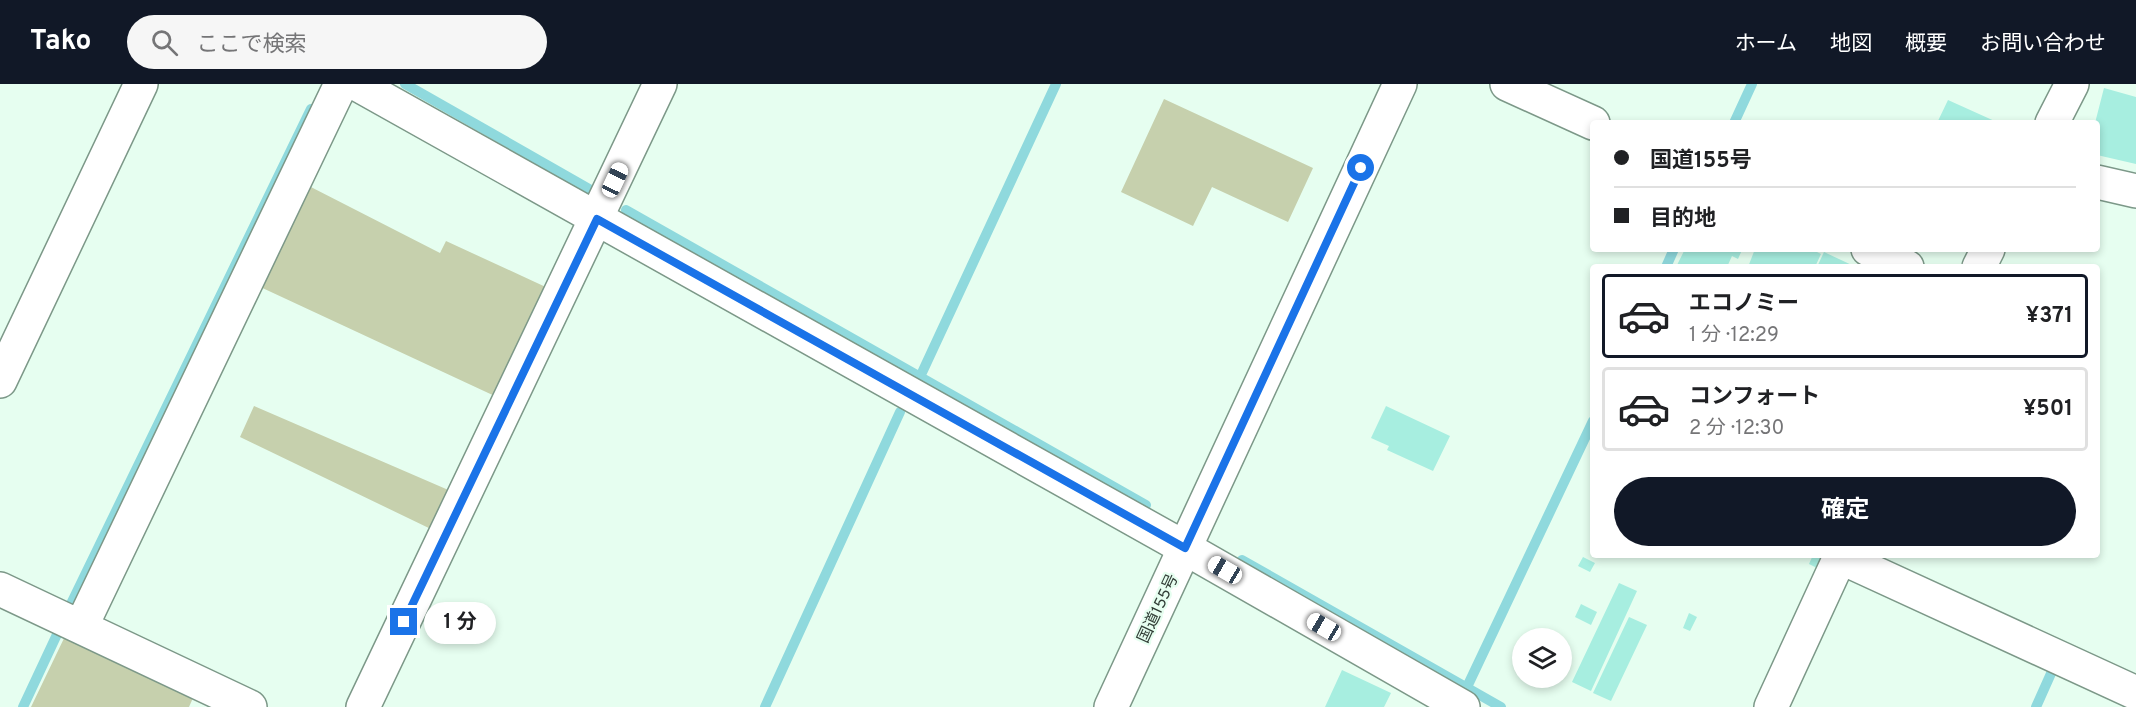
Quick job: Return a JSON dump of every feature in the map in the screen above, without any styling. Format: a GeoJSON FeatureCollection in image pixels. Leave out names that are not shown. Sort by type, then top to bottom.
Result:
{"type":"FeatureCollection","features":[{"type":"Feature","properties":{"kind":"main road"},"geometry":{"type":"LineString","coordinates":[[0,381],[141,84]]}},
{"type":"Feature","properties":{"kind":"main road"},"geometry":{"type":"LineString","coordinates":[[363,707],[660,84]]}},
{"type":"Feature","properties":{"kind":"main road","name":"国道155号"},"geometry":{"type":"LineString","coordinates":[[1111,707],[1400,84]]}},
{"type":"Feature","properties":{"kind":"main road"},"geometry":{"type":"LineString","coordinates":[[1507,84],[1590,122]]}},
{"type":"Feature","properties":{"kind":"main road"},"geometry":{"type":"LineString","coordinates":[[2054,120],[2072,84]]}},
{"type":"Feature","properties":{"kind":"main road"},"geometry":{"type":"LineString","coordinates":[[81,627],[358,85],[1185,548],[1463,707]]}},
{"type":"Feature","properties":{"kind":"main road"},"geometry":{"type":"LineString","coordinates":[[2100,183],[2136,191]]}},
{"type":"Feature","properties":{"kind":"main road"},"geometry":{"type":"LineString","coordinates":[[1874,252],[1900,264]]}},
{"type":"Feature","properties":{"kind":"main road"},"geometry":{"type":"LineString","coordinates":[[1771,707],[1839,558]]}},
{"type":"Feature","properties":{"kind":"main road"},"geometry":{"type":"LineString","coordinates":[[1844,558],[2136,693]]}},
{"type":"Feature","properties":{"kind":"main road"},"geometry":{"type":"LineString","coordinates":[[0,589],[250,707]]}},
{"type":"Feature","properties":{"kind":"green space"},"geometry":{"type":"Polygon","coordinates":[[[1164,99],[1313,168],[1288,222],[1212,187],[1193,226],[1121,192],[1164,99]]]}},
{"type":"Feature","properties":{"kind":"green space"},"geometry":{"type":"Polygon","coordinates":[[[305,184],[440,253],[446,241],[550,289],[499,398],[256,285],[305,184]]]}},
{"type":"Feature","properties":{"kind":"green space"},"geometry":{"type":"Polygon","coordinates":[[[254,406],[453,492],[435,531],[240,437],[254,406]]]}},
{"type":"Feature","properties":{"kind":"green space"},"geometry":{"type":"Polygon","coordinates":[[[68,630],[196,691],[189,707],[31,707],[68,630]]]}},
{"type":"Feature","properties":{"kind":"building"},"geometry":{"type":"Polygon","coordinates":[[[2104,88],[2136,97],[2136,164],[2100,156],[2100,120],[2096,120],[2104,88]]]}},
{"type":"Feature","properties":{"kind":"building"},"geometry":{"type":"Polygon","coordinates":[[[1948,100],[1992,120],[1938,120],[1948,100]]]}},
{"type":"Feature","properties":{"kind":"building"},"geometry":{"type":"Polygon","coordinates":[[[1684,252],[1741,252],[1738,259],[1732,256],[1728,264],[1678,264],[1684,252]]]}},
{"type":"Feature","properties":{"kind":"building"},"geometry":{"type":"Polygon","coordinates":[[[1754,252],[1817,252],[1821,254],[1816,264],[1749,264],[1754,252]]]}},
{"type":"Feature","properties":{"kind":"building"},"geometry":{"type":"Polygon","coordinates":[[[1824,252],[1850,264],[1818,264],[1824,252]]]}},
{"type":"Feature","properties":{"kind":"building"},"geometry":{"type":"Polygon","coordinates":[[[1386,406],[1450,436],[1433,471],[1387,450],[1389,446],[1371,438],[1386,406]]]}},
{"type":"Feature","properties":{"kind":"building"},"geometry":{"type":"Polygon","coordinates":[[[1583,557],[1595,563],[1590,572],[1578,566],[1583,557]]]}},
{"type":"Feature","properties":{"kind":"building"},"geometry":{"type":"Polygon","coordinates":[[[1812,558],[1822,558],[1817,568],[1809,564],[1812,558]]]}},
{"type":"Feature","properties":{"kind":"building"},"geometry":{"type":"Polygon","coordinates":[[[1619,583],[1637,591],[1591,691],[1572,682],[1619,583]]]}},
{"type":"Feature","properties":{"kind":"building"},"geometry":{"type":"Polygon","coordinates":[[[1581,604],[1597,612],[1591,625],[1575,617],[1581,604]]]}},
{"type":"Feature","properties":{"kind":"building"},"geometry":{"type":"Polygon","coordinates":[[[1689,613],[1697,617],[1690,631],[1683,628],[1689,613]]]}},
{"type":"Feature","properties":{"kind":"building"},"geometry":{"type":"Polygon","coordinates":[[[1629,617],[1647,625],[1611,701],[1593,693],[1629,617]]]}},
{"type":"Feature","properties":{"kind":"building"},"geometry":{"type":"Polygon","coordinates":[[[1342,670],[1391,693],[1384,707],[1325,707],[1342,670]]]}},
{"type":"Feature","properties":{"kind":"waterway"},"geometry":{"type":"LineString","coordinates":[[405,84],[591,190]]}},
{"type":"Feature","properties":{"kind":"waterway"},"geometry":{"type":"LineString","coordinates":[[920,377],[1056,84]]}},
{"type":"Feature","properties":{"kind":"waterway"},"geometry":{"type":"LineString","coordinates":[[1735,120],[1752,84]]}},
{"type":"Feature","properties":{"kind":"waterway"},"geometry":{"type":"LineString","coordinates":[[70,606],[311,109]]}},
{"type":"Feature","properties":{"kind":"waterway"},"geometry":{"type":"LineString","coordinates":[[626,210],[1146,505]]}},
{"type":"Feature","properties":{"kind":"waterway"},"geometry":{"type":"LineString","coordinates":[[1667,264],[1673,252]]}},
{"type":"Feature","properties":{"kind":"waterway"},"geometry":{"type":"LineString","coordinates":[[765,707],[900,412]]}},
{"type":"Feature","properties":{"kind":"waterway"},"geometry":{"type":"LineString","coordinates":[[1467,687],[1590,427]]}},
{"type":"Feature","properties":{"kind":"waterway"},"geometry":{"type":"LineString","coordinates":[[1242,560],[1501,707]]}},
{"type":"Feature","properties":{"kind":"waterway"},"geometry":{"type":"LineString","coordinates":[[23,707],[60,628]]}},
{"type":"Feature","properties":{"kind":"waterway"},"geometry":{"type":"LineString","coordinates":[[2036,707],[2053,669]]}},
{"type":"Feature","properties":{"kind":"route"},"geometry":{"type":"LineString","coordinates":[[404,622],[597,219],[1185,548],[1361,168]]}}]}
